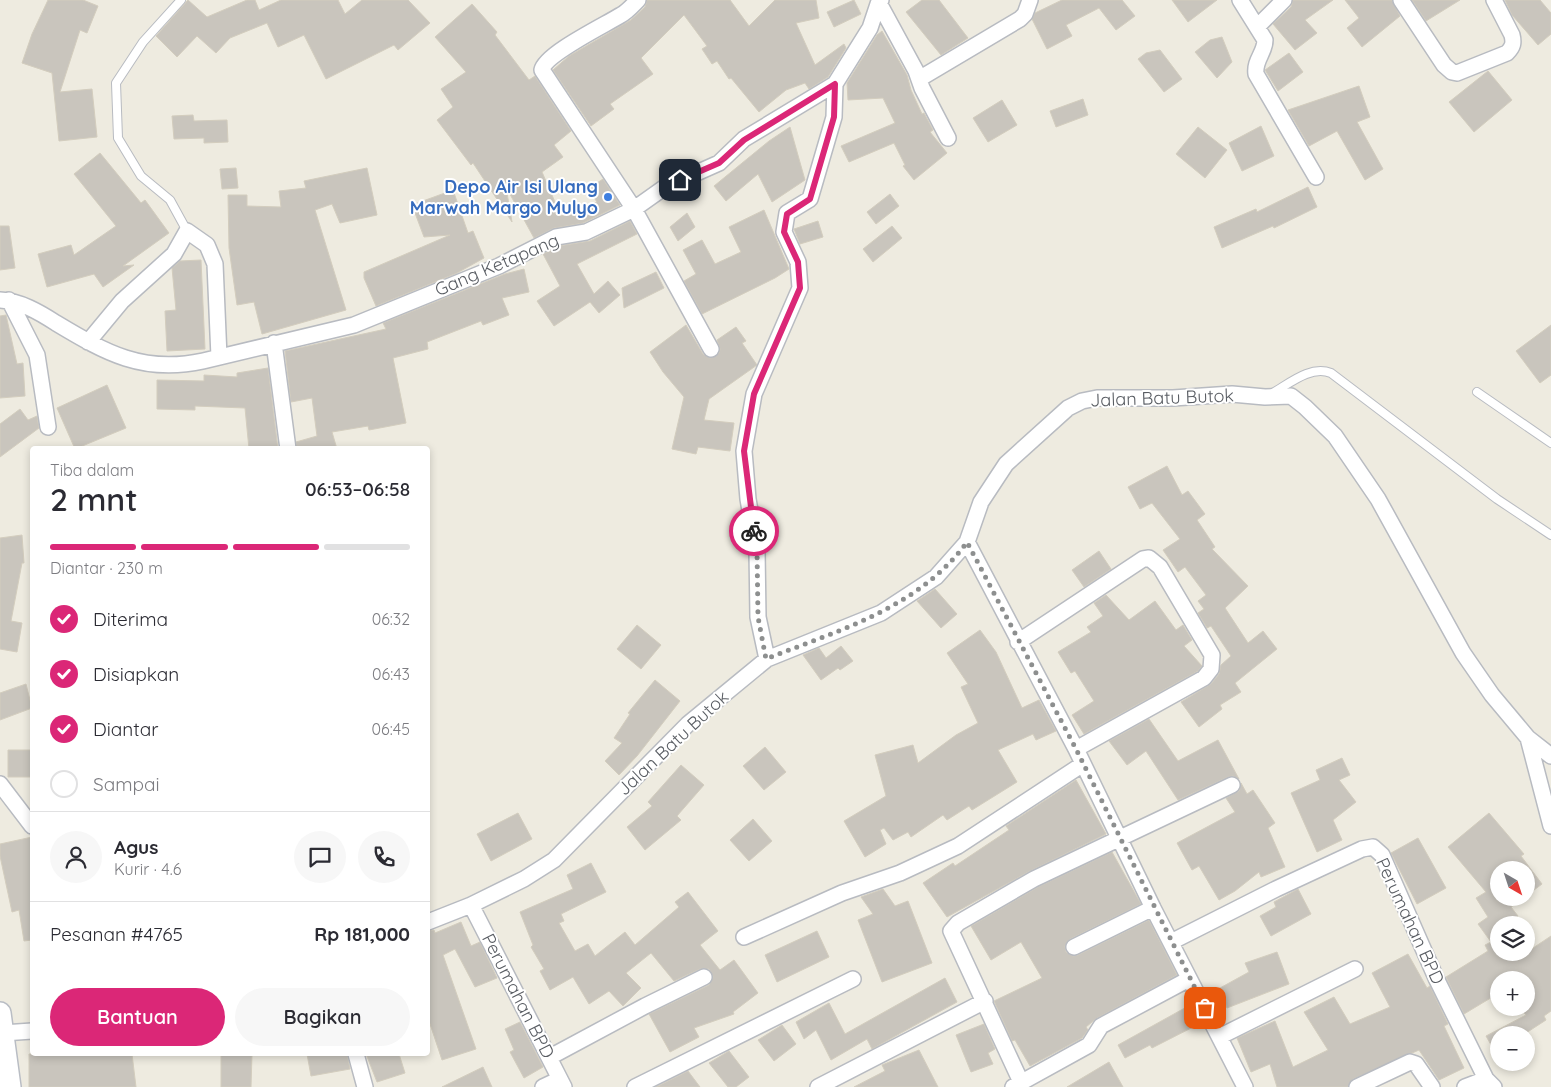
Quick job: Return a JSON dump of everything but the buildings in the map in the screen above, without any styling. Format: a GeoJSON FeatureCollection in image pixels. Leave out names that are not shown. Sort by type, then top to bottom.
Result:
{"type":"FeatureCollection","features":[{"type":"Feature","properties":{"kind":"main road"},"geometry":{"type":"LineString","coordinates":[[2,1023],[10,1087]]}},
{"type":"Feature","properties":{"kind":"street"},"geometry":{"type":"LineString","coordinates":[[638,0],[623,14],[594,30],[549,60],[542,69],[634,208],[711,349]]}},
{"type":"Feature","properties":{"kind":"street"},"geometry":{"type":"LineString","coordinates":[[919,79],[1020,19],[1025,14],[1030,0]]}},
{"type":"Feature","properties":{"kind":"street"},"geometry":{"type":"LineString","coordinates":[[1240,0],[1265,40],[1265,45],[1256,61],[1256,74],[1316,177]]}},
{"type":"Feature","properties":{"kind":"street"},"geometry":{"type":"LineString","coordinates":[[1258,26],[1284,0]]}},
{"type":"Feature","properties":{"kind":"street"},"geometry":{"type":"LineString","coordinates":[[1401,0],[1444,65],[1452,72],[1457,73],[1507,53],[1511,49],[1512,35],[1494,0]]}},
{"type":"Feature","properties":{"kind":"street"},"geometry":{"type":"LineString","coordinates":[[878,2],[948,138]]}},
{"type":"Feature","properties":{"kind":"street","name":"Gang Ketapang"},"geometry":{"type":"LineString","coordinates":[[4,300],[27,306],[88,342],[118,357],[142,363],[180,366],[354,325],[499,266],[556,237],[586,232],[634,208],[664,187],[719,163],[744,140],[835,84],[870,28],[878,2]]}},
{"type":"Feature","properties":{"kind":"street"},"geometry":{"type":"LineString","coordinates":[[766,659],[758,617],[757,551],[748,499],[744,451],[754,394],[800,288],[798,262],[784,232],[787,214],[810,199],[834,117],[835,84]]}},
{"type":"Feature","properties":{"kind":"street"},"geometry":{"type":"LineString","coordinates":[[88,342],[122,300],[174,254],[187,231],[207,245],[216,264],[219,357]]}},
{"type":"Feature","properties":{"kind":"street"},"geometry":{"type":"LineString","coordinates":[[4,300],[37,355],[48,427]]}},
{"type":"Feature","properties":{"kind":"street"},"geometry":{"type":"LineString","coordinates":[[274,343],[288,446]]}},
{"type":"Feature","properties":{"kind":"street","name":"Jalan Batu Butok"},"geometry":{"type":"LineString","coordinates":[[430,921],[471,905],[524,879],[554,860],[688,724],[766,659],[882,613],[936,577],[967,542],[981,502],[996,475],[1018,451],[1074,404],[1097,398],[1173,398],[1232,394],[1265,397],[1291,396],[1335,436],[1383,507],[1463,654],[1492,695],[1528,738],[1551,756]]}},
{"type":"Feature","properties":{"kind":"street"},"geometry":{"type":"LineString","coordinates":[[967,542],[1121,837],[1153,908],[1245,1087]]}},
{"type":"Feature","properties":{"kind":"street"},"geometry":{"type":"LineString","coordinates":[[1018,642],[1143,559],[1149,558],[1160,567],[1212,655],[1211,669],[1204,678],[1076,749]]}},
{"type":"Feature","properties":{"kind":"street"},"geometry":{"type":"LineString","coordinates":[[1528,738],[1551,826]]}},
{"type":"Feature","properties":{"kind":"street"},"geometry":{"type":"LineString","coordinates":[[744,937],[842,893],[900,873],[958,846],[1082,764]]}},
{"type":"Feature","properties":{"kind":"street"},"geometry":{"type":"LineString","coordinates":[[0,784],[30,823]]}},
{"type":"Feature","properties":{"kind":"street"},"geometry":{"type":"LineString","coordinates":[[1189,979],[1101,1026],[1089,1045],[1017,1085],[984,1001],[951,932],[958,923],[1034,879],[1232,785]]}},
{"type":"Feature","properties":{"kind":"street","name":"Perumahan BPD"},"geometry":{"type":"LineString","coordinates":[[1171,942],[1276,889],[1362,849],[1373,847],[1382,855],[1436,978],[1490,1083]]}},
{"type":"Feature","properties":{"kind":"street","name":"Perumahan BPD"},"geometry":{"type":"LineString","coordinates":[[471,905],[562,1083]]}},
{"type":"Feature","properties":{"kind":"street"},"geometry":{"type":"LineString","coordinates":[[1074,948],[1153,908]]}},
{"type":"Feature","properties":{"kind":"street"},"geometry":{"type":"LineString","coordinates":[[1220,1036],[1355,969]]}},
{"type":"Feature","properties":{"kind":"street"},"geometry":{"type":"LineString","coordinates":[[550,1057],[704,977]]}},
{"type":"Feature","properties":{"kind":"street"},"geometry":{"type":"LineString","coordinates":[[634,1087],[853,980]]}},
{"type":"Feature","properties":{"kind":"street"},"geometry":{"type":"LineString","coordinates":[[818,1087],[984,1001]]}},
{"type":"Feature","properties":{"kind":"street"},"geometry":{"type":"LineString","coordinates":[[2,1023],[30,1030]]}},
{"type":"Feature","properties":{"kind":"street"},"geometry":{"type":"LineString","coordinates":[[357,1056],[365,1087]]}},
{"type":"Feature","properties":{"kind":"street"},"geometry":{"type":"LineString","coordinates":[[1357,1087],[1410,1062],[1416,1064],[1432,1087]]}},
{"type":"Feature","properties":{"kind":"street"},"geometry":{"type":"LineString","coordinates":[[543,1087],[562,1083]]}},
{"type":"Feature","properties":{"kind":"street"},"geometry":{"type":"LineString","coordinates":[[1466,1087],[1490,1083]]}},
{"type":"Feature","properties":{"kind":"lane"},"geometry":{"type":"LineString","coordinates":[[180,0],[143,42],[116,83],[118,138],[141,176],[170,200],[187,231]]}},
{"type":"Feature","properties":{"kind":"lane"},"geometry":{"type":"LineString","coordinates":[[1265,397],[1310,372],[1321,370],[1331,373],[1497,498],[1551,535]]}},
{"type":"Feature","properties":{"kind":"lane"},"geometry":{"type":"LineString","coordinates":[[1477,392],[1551,443]]}},
{"type":"Feature","properties":{"kind":"way so far"},"geometry":{"type":"LineString","coordinates":[[754,531],[757,551],[758,617],[766,659],[882,613],[936,577],[948,566],[967,542],[1121,837],[1153,908],[1205,1008]]}},
{"type":"Feature","properties":{"kind":"place","name":"Depo Air Isi Ulang Marwah Margo Mulyo"},"geometry":{"type":"Point","coordinates":[608,197]}},
{"type":"Feature","properties":{"kind":"route"},"geometry":{"type":"LineString","coordinates":[[680,180],[719,163],[744,140],[835,84],[834,117],[810,199],[787,214],[784,232],[798,262],[800,288],[754,394],[744,451],[748,499],[754,531]]}}]}
